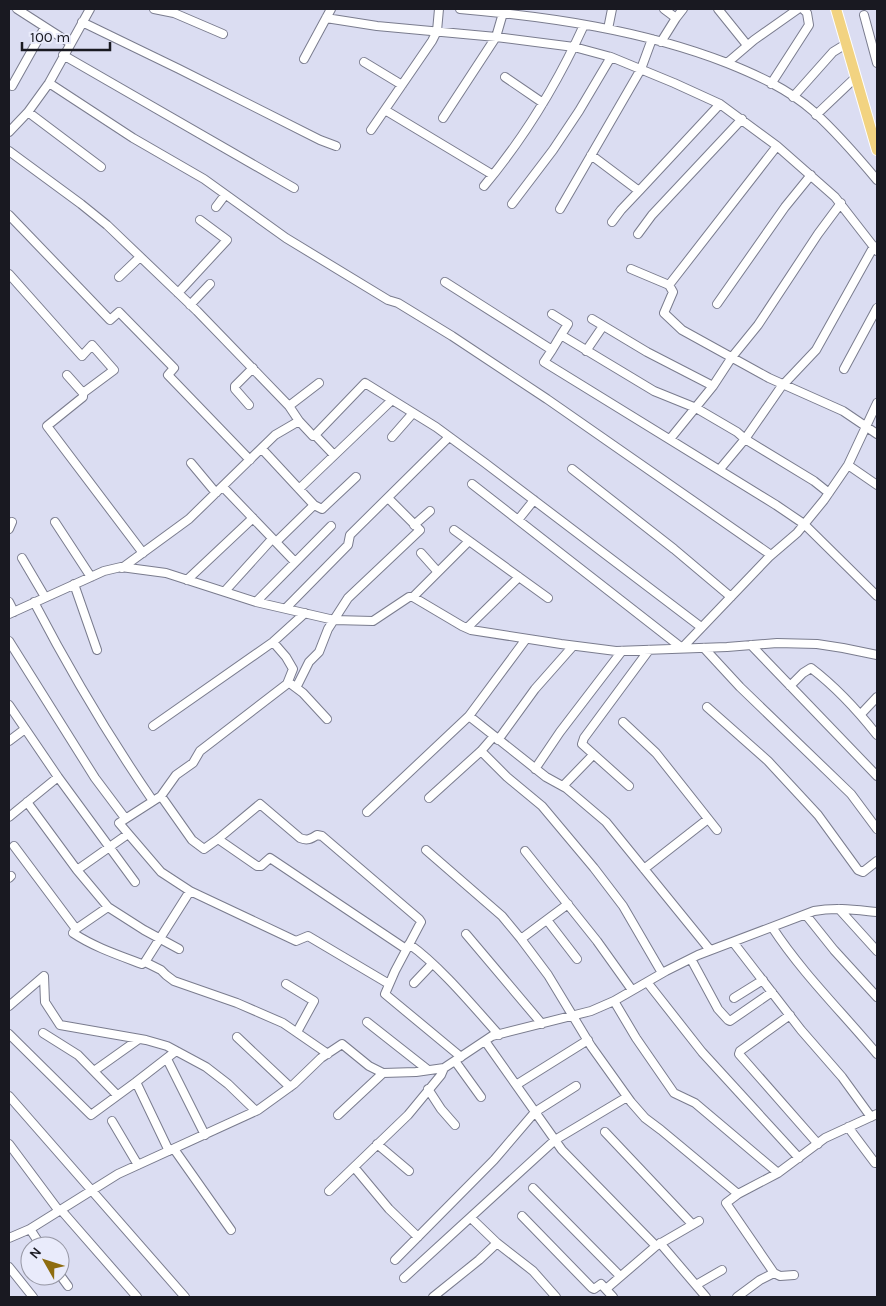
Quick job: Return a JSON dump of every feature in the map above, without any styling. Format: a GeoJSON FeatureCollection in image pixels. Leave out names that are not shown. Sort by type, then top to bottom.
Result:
{"type":"FeatureCollection","features":[{"type":"Feature","properties":{"kind":"main road"},"geometry":{"type":"LineString","coordinates":[[836,9],[877,150]]}},
{"type":"Feature","properties":{"kind":"street"},"geometry":{"type":"LineString","coordinates":[[16,9],[70,43]]}},
{"type":"Feature","properties":{"kind":"street"},"geometry":{"type":"LineString","coordinates":[[9,132],[28,112],[49,83],[90,9]]}},
{"type":"Feature","properties":{"kind":"street"},"geometry":{"type":"LineString","coordinates":[[154,9],[174,13],[223,34]]}},
{"type":"Feature","properties":{"kind":"street"},"geometry":{"type":"LineString","coordinates":[[304,59],[331,9]]}},
{"type":"Feature","properties":{"kind":"street"},"geometry":{"type":"LineString","coordinates":[[370,130],[437,31],[439,9]]}},
{"type":"Feature","properties":{"kind":"street"},"geometry":{"type":"LineString","coordinates":[[460,9],[503,13],[527,12],[608,29],[697,52],[751,73],[793,97],[816,115],[857,156],[877,180]]}},
{"type":"Feature","properties":{"kind":"street"},"geometry":{"type":"LineString","coordinates":[[608,29],[612,9]]}},
{"type":"Feature","properties":{"kind":"street"},"geometry":{"type":"LineString","coordinates":[[664,9],[676,18]]}},
{"type":"Feature","properties":{"kind":"street"},"geometry":{"type":"LineString","coordinates":[[661,42],[683,9]]}},
{"type":"Feature","properties":{"kind":"street"},"geometry":{"type":"LineString","coordinates":[[720,9],[747,45]]}},
{"type":"Feature","properties":{"kind":"street"},"geometry":{"type":"LineString","coordinates":[[727,64],[747,45],[798,9]]}},
{"type":"Feature","properties":{"kind":"street"},"geometry":{"type":"LineString","coordinates":[[772,84],[809,25],[807,12],[803,9]]}},
{"type":"Feature","properties":{"kind":"street"},"geometry":{"type":"LineString","coordinates":[[443,118],[496,37],[503,13]]}},
{"type":"Feature","properties":{"kind":"street"},"geometry":{"type":"LineString","coordinates":[[864,15],[877,63]]}},
{"type":"Feature","properties":{"kind":"street"},"geometry":{"type":"LineString","coordinates":[[326,18],[377,26],[496,37],[574,47],[611,57],[720,104],[777,146],[841,204],[875,249],[816,350],[783,384],[720,469]]}},
{"type":"Feature","properties":{"kind":"street"},"geometry":{"type":"LineString","coordinates":[[82,22],[320,140],[336,146]]}},
{"type":"Feature","properties":{"kind":"street"},"geometry":{"type":"LineString","coordinates":[[484,186],[543,103],[584,25]]}},
{"type":"Feature","properties":{"kind":"street"},"geometry":{"type":"LineString","coordinates":[[12,86],[45,27]]}},
{"type":"Feature","properties":{"kind":"street"},"geometry":{"type":"LineString","coordinates":[[560,208],[616,114],[640,69],[652,39]]}},
{"type":"Feature","properties":{"kind":"street"},"geometry":{"type":"LineString","coordinates":[[793,97],[834,52],[846,44]]}},
{"type":"Feature","properties":{"kind":"street"},"geometry":{"type":"LineString","coordinates":[[64,55],[294,188]]}},
{"type":"Feature","properties":{"kind":"street"},"geometry":{"type":"LineString","coordinates":[[512,204],[553,150],[611,57]]}},
{"type":"Feature","properties":{"kind":"street"},"geometry":{"type":"LineString","coordinates":[[364,62],[402,85]]}},
{"type":"Feature","properties":{"kind":"street"},"geometry":{"type":"LineString","coordinates":[[505,77],[543,103]]}},
{"type":"Feature","properties":{"kind":"street"},"geometry":{"type":"LineString","coordinates":[[816,115],[856,77]]}},
{"type":"Feature","properties":{"kind":"street"},"geometry":{"type":"LineString","coordinates":[[49,83],[125,133],[204,179],[286,238],[388,300],[398,303],[452,336],[547,399],[771,555]]}},
{"type":"Feature","properties":{"kind":"street"},"geometry":{"type":"LineString","coordinates":[[612,222],[720,104]]}},
{"type":"Feature","properties":{"kind":"street"},"geometry":{"type":"LineString","coordinates":[[385,110],[493,175]]}},
{"type":"Feature","properties":{"kind":"street"},"geometry":{"type":"LineString","coordinates":[[28,112],[101,167]]}},
{"type":"Feature","properties":{"kind":"street"},"geometry":{"type":"LineString","coordinates":[[638,234],[652,215],[742,119]]}},
{"type":"Feature","properties":{"kind":"street"},"geometry":{"type":"LineString","coordinates":[[669,285],[777,146]]}},
{"type":"Feature","properties":{"kind":"street"},"geometry":{"type":"LineString","coordinates":[[9,151],[107,225],[253,368],[289,406],[313,436],[315,435],[334,455]]}},
{"type":"Feature","properties":{"kind":"street"},"geometry":{"type":"LineString","coordinates":[[590,155],[639,191]]}},
{"type":"Feature","properties":{"kind":"street"},"geometry":{"type":"LineString","coordinates":[[717,304],[785,207],[811,176]]}},
{"type":"Feature","properties":{"kind":"street"},"geometry":{"type":"LineString","coordinates":[[216,207],[225,195]]}},
{"type":"Feature","properties":{"kind":"street"},"geometry":{"type":"LineString","coordinates":[[670,439],[713,386],[732,357],[758,325],[818,234],[841,204]]}},
{"type":"Feature","properties":{"kind":"street"},"geometry":{"type":"LineString","coordinates":[[9,215],[110,320],[119,312],[135,328],[174,368],[168,375],[250,460]]}},
{"type":"Feature","properties":{"kind":"street"},"geometry":{"type":"LineString","coordinates":[[178,293],[227,240],[200,220]]}},
{"type":"Feature","properties":{"kind":"street"},"geometry":{"type":"LineString","coordinates":[[119,277],[140,257]]}},
{"type":"Feature","properties":{"kind":"street"},"geometry":{"type":"LineString","coordinates":[[631,269],[669,285],[673,292],[664,313],[682,330],[783,384],[843,411],[877,434]]}},
{"type":"Feature","properties":{"kind":"street"},"geometry":{"type":"LineString","coordinates":[[9,274],[82,356],[92,345],[114,370],[47,426],[143,553]]}},
{"type":"Feature","properties":{"kind":"street"},"geometry":{"type":"LineString","coordinates":[[445,282],[552,350]]}},
{"type":"Feature","properties":{"kind":"street"},"geometry":{"type":"LineString","coordinates":[[190,305],[210,284]]}},
{"type":"Feature","properties":{"kind":"street"},"geometry":{"type":"LineString","coordinates":[[844,369],[877,308]]}},
{"type":"Feature","properties":{"kind":"street"},"geometry":{"type":"LineString","coordinates":[[552,314],[568,324],[544,362],[720,469],[804,524],[877,596]]}},
{"type":"Feature","properties":{"kind":"street"},"geometry":{"type":"LineString","coordinates":[[592,319],[648,352],[713,386]]}},
{"type":"Feature","properties":{"kind":"street"},"geometry":{"type":"LineString","coordinates":[[586,351],[601,329]]}},
{"type":"Feature","properties":{"kind":"street"},"geometry":{"type":"LineString","coordinates":[[561,335],[654,391],[696,408],[737,432],[744,439],[829,493]]}},
{"type":"Feature","properties":{"kind":"street"},"geometry":{"type":"LineString","coordinates":[[249,405],[241,397],[235,386],[253,368]]}},
{"type":"Feature","properties":{"kind":"street"},"geometry":{"type":"LineString","coordinates":[[67,375],[83,394]]}},
{"type":"Feature","properties":{"kind":"street"},"geometry":{"type":"LineString","coordinates":[[289,406],[319,383]]}},
{"type":"Feature","properties":{"kind":"street"},"geometry":{"type":"LineString","coordinates":[[315,435],[365,383],[449,437],[701,627]]}},
{"type":"Feature","properties":{"kind":"street"},"geometry":{"type":"LineString","coordinates":[[299,489],[392,400]]}},
{"type":"Feature","properties":{"kind":"street"},"geometry":{"type":"LineString","coordinates":[[682,648],[771,555],[797,533],[829,493],[848,465],[877,404]]}},
{"type":"Feature","properties":{"kind":"street"},"geometry":{"type":"LineString","coordinates":[[392,437],[413,413]]}},
{"type":"Feature","properties":{"kind":"street"},"geometry":{"type":"LineString","coordinates":[[122,568],[189,518],[275,435],[299,420]]}},
{"type":"Feature","properties":{"kind":"street"},"geometry":{"type":"LineString","coordinates":[[286,608],[348,545],[352,532],[449,437]]}},
{"type":"Feature","properties":{"kind":"street"},"geometry":{"type":"LineString","coordinates":[[262,448],[314,505],[322,509],[356,477]]}},
{"type":"Feature","properties":{"kind":"street"},"geometry":{"type":"LineString","coordinates":[[190,463],[216,493]]}},
{"type":"Feature","properties":{"kind":"street"},"geometry":{"type":"LineString","coordinates":[[848,465],[877,484]]}},
{"type":"Feature","properties":{"kind":"street"},"geometry":{"type":"LineString","coordinates":[[572,469],[732,597]]}},
{"type":"Feature","properties":{"kind":"street"},"geometry":{"type":"LineString","coordinates":[[472,484],[682,648]]}},
{"type":"Feature","properties":{"kind":"street"},"geometry":{"type":"LineString","coordinates":[[223,487],[295,562]]}},
{"type":"Feature","properties":{"kind":"street"},"geometry":{"type":"LineString","coordinates":[[298,684],[309,662],[319,652],[334,620],[348,598],[420,530],[388,498]]}},
{"type":"Feature","properties":{"kind":"street"},"geometry":{"type":"LineString","coordinates":[[518,520],[534,500]]}},
{"type":"Feature","properties":{"kind":"street"},"geometry":{"type":"LineString","coordinates":[[225,592],[274,540],[314,505]]}},
{"type":"Feature","properties":{"kind":"street"},"geometry":{"type":"LineString","coordinates":[[414,525],[430,511]]}},
{"type":"Feature","properties":{"kind":"street"},"geometry":{"type":"LineString","coordinates":[[187,580],[253,518]]}},
{"type":"Feature","properties":{"kind":"street"},"geometry":{"type":"LineString","coordinates":[[55,522],[91,576]]}},
{"type":"Feature","properties":{"kind":"street"},"geometry":{"type":"LineString","coordinates":[[256,602],[331,526]]}},
{"type":"Feature","properties":{"kind":"street"},"geometry":{"type":"LineString","coordinates":[[454,530],[548,598]]}},
{"type":"Feature","properties":{"kind":"street"},"geometry":{"type":"LineString","coordinates":[[9,602],[12,613],[91,576],[104,571],[122,568],[166,573],[256,602],[334,620],[373,621],[409,597],[413,597],[469,541]]}},
{"type":"Feature","properties":{"kind":"street"},"geometry":{"type":"LineString","coordinates":[[421,553],[437,571]]}},
{"type":"Feature","properties":{"kind":"street"},"geometry":{"type":"LineString","coordinates":[[22,558],[45,597]]}},
{"type":"Feature","properties":{"kind":"street"},"geometry":{"type":"LineString","coordinates":[[467,628],[520,577]]}},
{"type":"Feature","properties":{"kind":"street"},"geometry":{"type":"LineString","coordinates":[[74,584],[97,650]]}},
{"type":"Feature","properties":{"kind":"street"},"geometry":{"type":"LineString","coordinates":[[413,597],[467,628],[573,646],[622,651],[777,643],[817,644],[877,655]]}},
{"type":"Feature","properties":{"kind":"street"},"geometry":{"type":"LineString","coordinates":[[34,602],[89,704],[153,801]]}},
{"type":"Feature","properties":{"kind":"street"},"geometry":{"type":"LineString","coordinates":[[154,726],[273,642],[305,613]]}},
{"type":"Feature","properties":{"kind":"street"},"geometry":{"type":"LineString","coordinates":[[367,812],[469,716],[526,639]]}},
{"type":"Feature","properties":{"kind":"street"},"geometry":{"type":"LineString","coordinates":[[9,641],[96,778],[125,818]]}},
{"type":"Feature","properties":{"kind":"street"},"geometry":{"type":"LineString","coordinates":[[273,642],[286,657],[293,669],[286,684],[200,751],[194,762],[176,775],[161,796],[119,823],[161,872],[190,891],[296,941],[308,936],[390,984]]}},
{"type":"Feature","properties":{"kind":"street"},"geometry":{"type":"LineString","coordinates":[[751,645],[877,776]]}},
{"type":"Feature","properties":{"kind":"street"},"geometry":{"type":"LineString","coordinates":[[429,798],[496,738],[535,689],[573,646]]}},
{"type":"Feature","properties":{"kind":"street"},"geometry":{"type":"LineString","coordinates":[[704,648],[740,687],[851,794],[877,828]]}},
{"type":"Feature","properties":{"kind":"street"},"geometry":{"type":"LineString","coordinates":[[629,786],[582,744],[584,738],[649,650]]}},
{"type":"Feature","properties":{"kind":"street"},"geometry":{"type":"LineString","coordinates":[[535,769],[560,732],[622,651]]}},
{"type":"Feature","properties":{"kind":"street"},"geometry":{"type":"LineString","coordinates":[[790,686],[811,668],[860,714],[877,735]]}},
{"type":"Feature","properties":{"kind":"street"},"geometry":{"type":"LineString","coordinates":[[288,681],[303,693],[327,719]]}},
{"type":"Feature","properties":{"kind":"street"},"geometry":{"type":"LineString","coordinates":[[860,714],[877,697]]}},
{"type":"Feature","properties":{"kind":"street"},"geometry":{"type":"LineString","coordinates":[[9,705],[58,777],[135,882]]}},
{"type":"Feature","properties":{"kind":"street"},"geometry":{"type":"LineString","coordinates":[[707,707],[768,761],[818,815],[858,870],[863,872],[877,861]]}},
{"type":"Feature","properties":{"kind":"street"},"geometry":{"type":"LineString","coordinates":[[469,716],[535,769],[563,786],[606,822],[710,950]]}},
{"type":"Feature","properties":{"kind":"street"},"geometry":{"type":"LineString","coordinates":[[623,722],[656,753],[717,830]]}},
{"type":"Feature","properties":{"kind":"street"},"geometry":{"type":"LineString","coordinates":[[9,741],[25,729]]}},
{"type":"Feature","properties":{"kind":"street"},"geometry":{"type":"LineString","coordinates":[[481,751],[506,777],[542,806],[594,868],[622,906],[662,973]]}},
{"type":"Feature","properties":{"kind":"street"},"geometry":{"type":"LineString","coordinates":[[563,786],[593,755]]}},
{"type":"Feature","properties":{"kind":"street"},"geometry":{"type":"LineString","coordinates":[[9,817],[58,777]]}},
{"type":"Feature","properties":{"kind":"street"},"geometry":{"type":"LineString","coordinates":[[161,796],[192,840],[201,848],[206,848],[260,804],[300,838],[305,840],[317,835],[322,836],[419,919],[421,922],[385,994],[458,1059],[481,1097]]}},
{"type":"Feature","properties":{"kind":"street"},"geometry":{"type":"LineString","coordinates":[[27,802],[77,870],[108,907],[179,949]]}},
{"type":"Feature","properties":{"kind":"street"},"geometry":{"type":"LineString","coordinates":[[644,869],[708,819]]}},
{"type":"Feature","properties":{"kind":"street"},"geometry":{"type":"LineString","coordinates":[[77,870],[128,834]]}},
{"type":"Feature","properties":{"kind":"street"},"geometry":{"type":"LineString","coordinates":[[218,839],[257,866],[261,866],[270,858],[408,947],[418,951],[500,1034]]}},
{"type":"Feature","properties":{"kind":"street"},"geometry":{"type":"LineString","coordinates":[[14,846],[76,929]]}},
{"type":"Feature","properties":{"kind":"street"},"geometry":{"type":"LineString","coordinates":[[426,850],[502,916],[548,976],[588,1040],[627,1097],[645,1118],[738,1194]]}},
{"type":"Feature","properties":{"kind":"street"},"geometry":{"type":"LineString","coordinates":[[525,851],[597,941],[632,990]]}},
{"type":"Feature","properties":{"kind":"street"},"geometry":{"type":"LineString","coordinates":[[145,962],[190,891]]}},
{"type":"Feature","properties":{"kind":"street"},"geometry":{"type":"LineString","coordinates":[[521,940],[568,904]]}},
{"type":"Feature","properties":{"kind":"street"},"geometry":{"type":"LineString","coordinates":[[108,907],[73,933],[87,943],[142,964],[145,962],[161,970],[174,981],[237,1003],[283,1023],[328,1054]]}},
{"type":"Feature","properties":{"kind":"street"},"geometry":{"type":"LineString","coordinates":[[9,1237],[30,1229],[118,1174],[256,1111],[290,1087],[342,1044],[382,1074],[444,1068],[492,1036],[591,1011],[614,1001],[691,958],[772,927],[826,909],[877,912]]}},
{"type":"Feature","properties":{"kind":"street"},"geometry":{"type":"LineString","coordinates":[[839,909],[877,951]]}},
{"type":"Feature","properties":{"kind":"street"},"geometry":{"type":"LineString","coordinates":[[806,915],[834,950],[877,997]]}},
{"type":"Feature","properties":{"kind":"street"},"geometry":{"type":"LineString","coordinates":[[548,920],[577,959]]}},
{"type":"Feature","properties":{"kind":"street"},"geometry":{"type":"LineString","coordinates":[[772,927],[810,978],[877,1054]]}},
{"type":"Feature","properties":{"kind":"street"},"geometry":{"type":"LineString","coordinates":[[466,934],[542,1024]]}},
{"type":"Feature","properties":{"kind":"street"},"geometry":{"type":"LineString","coordinates":[[733,942],[790,1015],[874,1115],[825,1138],[778,1173],[738,1194],[726,1203],[774,1272],[780,1276],[794,1275]]}},
{"type":"Feature","properties":{"kind":"street"},"geometry":{"type":"LineString","coordinates":[[691,958],[718,1009],[730,1021],[772,992]]}},
{"type":"Feature","properties":{"kind":"street"},"geometry":{"type":"LineString","coordinates":[[414,983],[432,964]]}},
{"type":"Feature","properties":{"kind":"street"},"geometry":{"type":"LineString","coordinates":[[9,1006],[44,976],[45,1002],[60,1025],[139,1039],[166,1046],[206,1067],[228,1084],[256,1111]]}},
{"type":"Feature","properties":{"kind":"street"},"geometry":{"type":"LineString","coordinates":[[734,998],[763,980]]}},
{"type":"Feature","properties":{"kind":"street"},"geometry":{"type":"LineString","coordinates":[[647,982],[702,1052],[799,1158]]}},
{"type":"Feature","properties":{"kind":"street"},"geometry":{"type":"LineString","coordinates":[[286,984],[314,1002],[297,1032]]}},
{"type":"Feature","properties":{"kind":"street"},"geometry":{"type":"LineString","coordinates":[[614,1001],[636,1038],[674,1094],[700,1108],[778,1173]]}},
{"type":"Feature","properties":{"kind":"street"},"geometry":{"type":"LineString","coordinates":[[790,1015],[740,1051],[739,1054],[818,1144]]}},
{"type":"Feature","properties":{"kind":"street"},"geometry":{"type":"LineString","coordinates":[[367,1022],[428,1070]]}},
{"type":"Feature","properties":{"kind":"street"},"geometry":{"type":"LineString","coordinates":[[43,1033],[78,1054],[117,1095]]}},
{"type":"Feature","properties":{"kind":"street"},"geometry":{"type":"LineString","coordinates":[[9,1034],[91,1115],[176,1051]]}},
{"type":"Feature","properties":{"kind":"street"},"geometry":{"type":"LineString","coordinates":[[237,1037],[290,1087]]}},
{"type":"Feature","properties":{"kind":"street"},"geometry":{"type":"LineString","coordinates":[[94,1071],[139,1039]]}},
{"type":"Feature","properties":{"kind":"street"},"geometry":{"type":"LineString","coordinates":[[516,1085],[588,1040]]}},
{"type":"Feature","properties":{"kind":"street"},"geometry":{"type":"LineString","coordinates":[[485,1041],[572,1161],[658,1245],[706,1297]]}},
{"type":"Feature","properties":{"kind":"street"},"geometry":{"type":"LineString","coordinates":[[167,1059],[205,1135]]}},
{"type":"Feature","properties":{"kind":"street"},"geometry":{"type":"LineString","coordinates":[[329,1191],[408,1115],[428,1089],[442,1075],[444,1068]]}},
{"type":"Feature","properties":{"kind":"street"},"geometry":{"type":"LineString","coordinates":[[338,1116],[382,1074]]}},
{"type":"Feature","properties":{"kind":"street"},"geometry":{"type":"LineString","coordinates":[[136,1082],[172,1150],[231,1230]]}},
{"type":"Feature","properties":{"kind":"street"},"geometry":{"type":"LineString","coordinates":[[395,1260],[494,1160],[535,1112],[576,1086]]}},
{"type":"Feature","properties":{"kind":"street"},"geometry":{"type":"LineString","coordinates":[[428,1089],[441,1109],[455,1125]]}},
{"type":"Feature","properties":{"kind":"street"},"geometry":{"type":"LineString","coordinates":[[9,1096],[185,1297]]}},
{"type":"Feature","properties":{"kind":"street"},"geometry":{"type":"LineString","coordinates":[[404,1278],[555,1140],[627,1097]]}},
{"type":"Feature","properties":{"kind":"street"},"geometry":{"type":"LineString","coordinates":[[112,1122],[138,1165]]}},
{"type":"Feature","properties":{"kind":"street"},"geometry":{"type":"LineString","coordinates":[[848,1127],[875,1163],[877,1163]]}},
{"type":"Feature","properties":{"kind":"street"},"geometry":{"type":"LineString","coordinates":[[605,1132],[696,1222],[658,1245],[606,1289]]}},
{"type":"Feature","properties":{"kind":"street"},"geometry":{"type":"LineString","coordinates":[[9,1144],[60,1210],[137,1297]]}},
{"type":"Feature","properties":{"kind":"street"},"geometry":{"type":"LineString","coordinates":[[377,1144],[409,1171]]}},
{"type":"Feature","properties":{"kind":"street"},"geometry":{"type":"LineString","coordinates":[[354,1167],[389,1209],[418,1236]]}},
{"type":"Feature","properties":{"kind":"street"},"geometry":{"type":"LineString","coordinates":[[533,1188],[620,1276]]}},
{"type":"Feature","properties":{"kind":"street"},"geometry":{"type":"LineString","coordinates":[[522,1216],[592,1288],[594,1289],[601,1284],[614,1297]]}},
{"type":"Feature","properties":{"kind":"street"},"geometry":{"type":"LineString","coordinates":[[471,1218],[533,1271],[556,1297]]}},
{"type":"Feature","properties":{"kind":"street"},"geometry":{"type":"LineString","coordinates":[[30,1229],[35,1236]]}},
{"type":"Feature","properties":{"kind":"street"},"geometry":{"type":"LineString","coordinates":[[432,1297],[479,1260],[497,1242]]}},
{"type":"Feature","properties":{"kind":"street"},"geometry":{"type":"LineString","coordinates":[[9,1267],[33,1297]]}},
{"type":"Feature","properties":{"kind":"street"},"geometry":{"type":"LineString","coordinates":[[696,1285],[722,1270]]}},
{"type":"Feature","properties":{"kind":"street"},"geometry":{"type":"LineString","coordinates":[[737,1297],[774,1272]]}}]}
